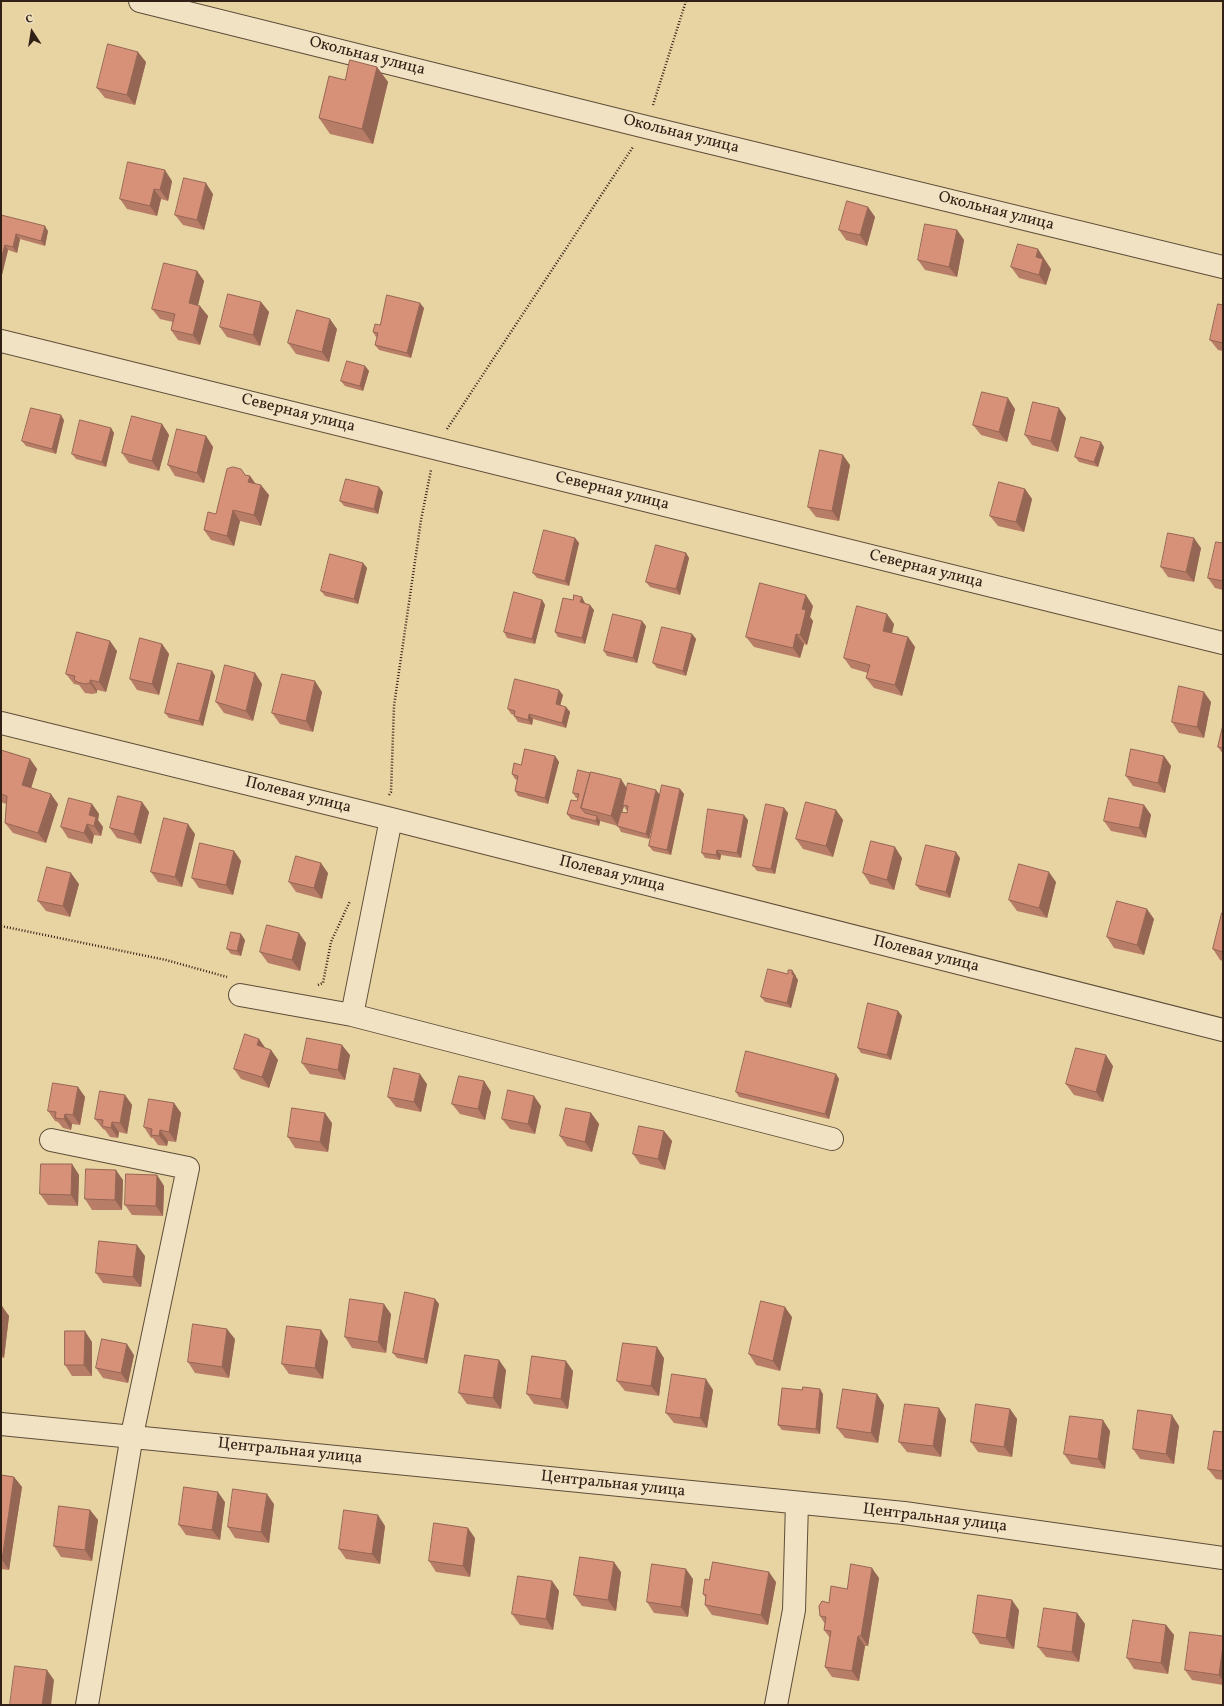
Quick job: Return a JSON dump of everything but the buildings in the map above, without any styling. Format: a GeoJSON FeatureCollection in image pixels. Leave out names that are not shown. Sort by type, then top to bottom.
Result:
{"type":"FeatureCollection","features":[{"type":"Feature","properties":{"kind":"street","name":"Окольная улица"},"geometry":{"type":"LineString","coordinates":[[140,1],[646,127],[1223,267]]}},
{"type":"Feature","properties":{"kind":"street","name":"Северная улица"},"geometry":{"type":"LineString","coordinates":[[1,340],[1223,643]]}},
{"type":"Feature","properties":{"kind":"street","name":"Полевая улица"},"geometry":{"type":"LineString","coordinates":[[1,723],[383,816],[1223,1030]]}},
{"type":"Feature","properties":{"kind":"street"},"geometry":{"type":"LineString","coordinates":[[352,1015],[383,816]]}},
{"type":"Feature","properties":{"kind":"street"},"geometry":{"type":"LineString","coordinates":[[234,986],[832,1139]]}},
{"type":"Feature","properties":{"kind":"street"},"geometry":{"type":"LineString","coordinates":[[52,1140],[188,1168],[132,1435],[87,1705]]}},
{"type":"Feature","properties":{"kind":"street","name":"Центральная улица"},"geometry":{"type":"LineString","coordinates":[[1,1424],[132,1435],[904,1513],[1223,1558]]}},
{"type":"Feature","properties":{"kind":"street"},"geometry":{"type":"LineString","coordinates":[[776,1705],[794,1610],[797,1503]]}},
{"type":"Feature","properties":{"kind":"path"},"geometry":{"type":"LineString","coordinates":[[383,816],[391,792],[394,706],[421,520],[434,448],[646,127],[686,1]]}},
{"type":"Feature","properties":{"kind":"path"},"geometry":{"type":"LineString","coordinates":[[312,988],[323,983],[331,942],[351,899]]}},
{"type":"Feature","properties":{"kind":"path"},"geometry":{"type":"LineString","coordinates":[[1,926],[166,960],[234,986]]}}]}
